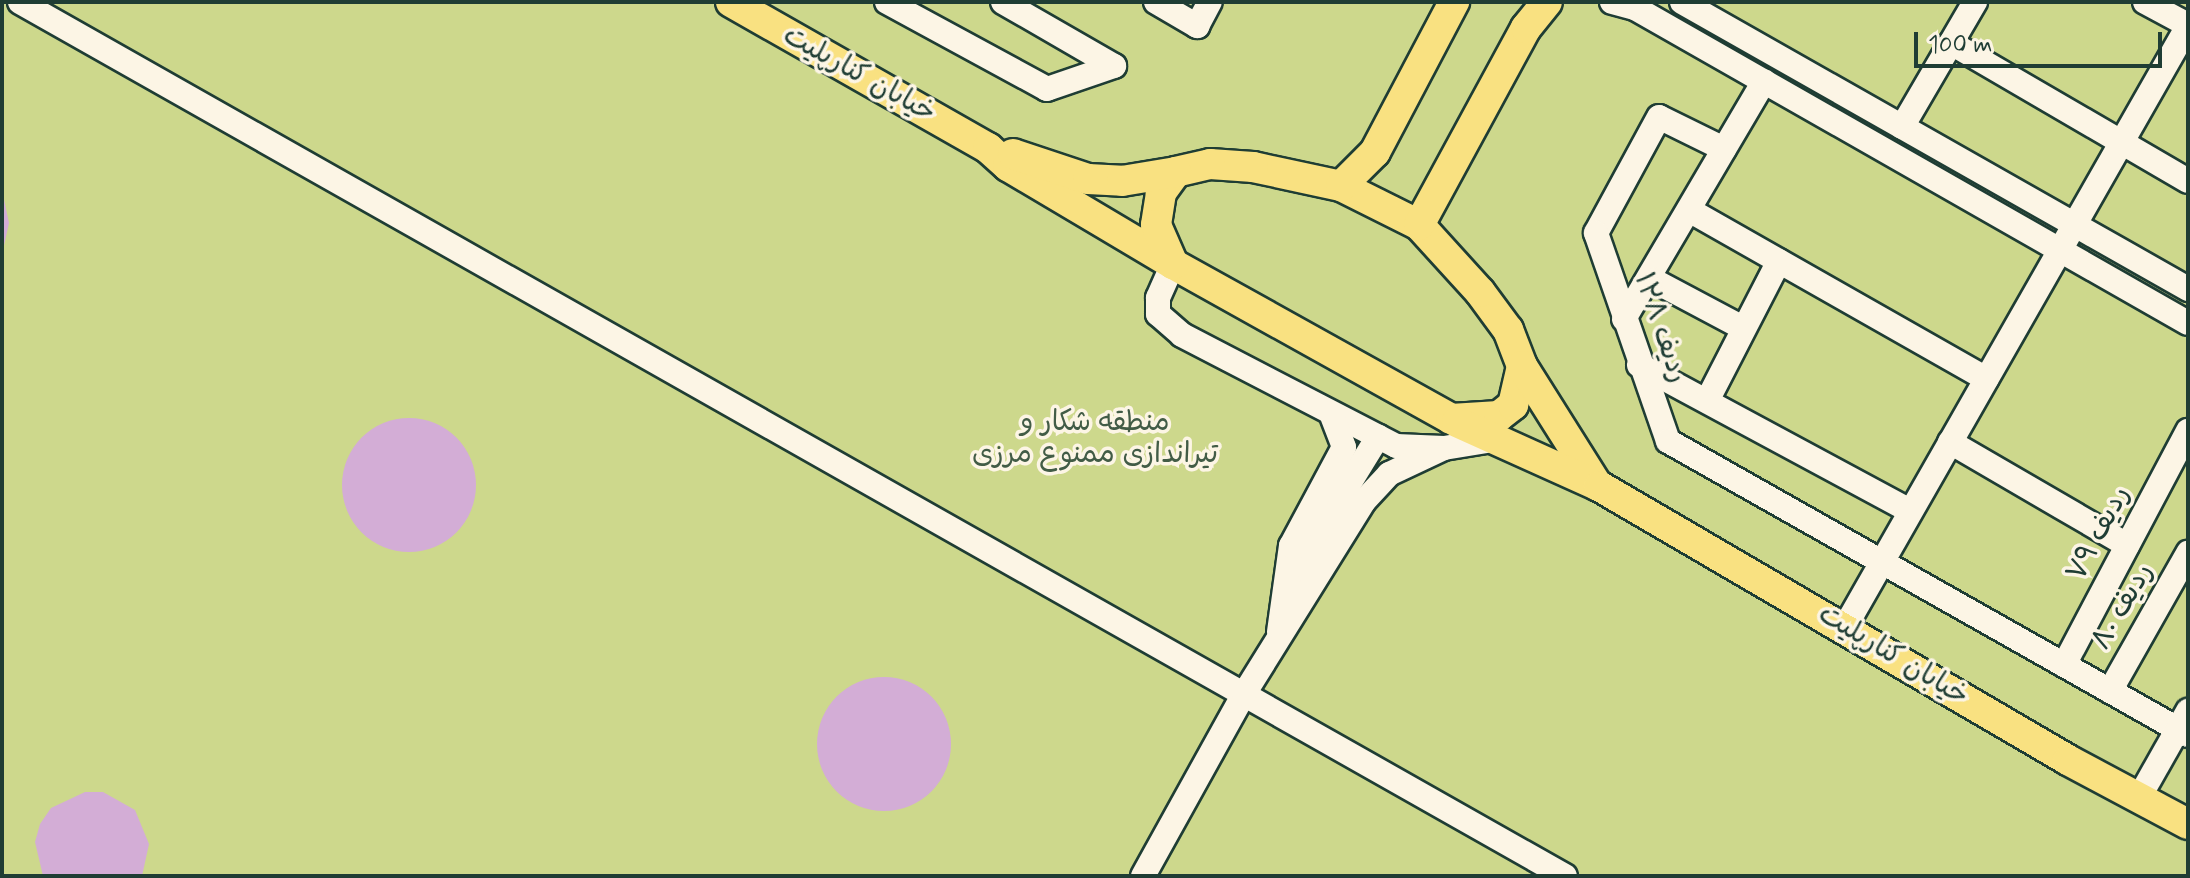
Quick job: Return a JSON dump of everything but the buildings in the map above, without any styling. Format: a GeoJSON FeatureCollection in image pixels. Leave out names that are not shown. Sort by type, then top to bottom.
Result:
{"type":"FeatureCollection","features":[{"type":"Feature","properties":{"kind":"main road","name":"خیابان کنارپلیت"},"geometry":{"type":"LineString","coordinates":[[731,2],[988,148],[1088,179],[1122,181],[1210,164],[1253,167],[1341,186],[1419,225],[1480,292],[1508,330],[1522,366],[1599,486]]}},
{"type":"Feature","properties":{"kind":"main road"},"geometry":{"type":"LineString","coordinates":[[1341,186],[1375,152],[1454,2]]}},
{"type":"Feature","properties":{"kind":"main road"},"geometry":{"type":"LineString","coordinates":[[1419,225],[1526,28],[1547,2]]}},
{"type":"Feature","properties":{"kind":"main road","name":"خیابان کنارپلیت"},"geometry":{"type":"LineString","coordinates":[[988,148],[1008,166],[1448,434],[1499,439],[1599,486],[2068,760],[2188,824]]}},
{"type":"Feature","properties":{"kind":"main road"},"geometry":{"type":"LineString","coordinates":[[1173,264],[1156,225],[1161,193],[1176,172]]}},
{"type":"Feature","properties":{"kind":"main road"},"geometry":{"type":"LineString","coordinates":[[1448,434],[1499,416],[1513,405],[1522,366]]}},
{"type":"Feature","properties":{"kind":"street"},"geometry":{"type":"LineString","coordinates":[[20,2],[1565,876]]}},
{"type":"Feature","properties":{"kind":"street"},"geometry":{"type":"LineString","coordinates":[[887,2],[1047,89],[1114,66],[1003,2]]}},
{"type":"Feature","properties":{"kind":"street"},"geometry":{"type":"LineString","coordinates":[[1156,2],[1197,26],[1210,2]]}},
{"type":"Feature","properties":{"kind":"street"},"geometry":{"type":"LineString","coordinates":[[1612,2],[1635,8],[2188,323]]}},
{"type":"Feature","properties":{"kind":"street"},"geometry":{"type":"LineString","coordinates":[[1682,2],[2188,289]]}},
{"type":"Feature","properties":{"kind":"street"},"geometry":{"type":"LineString","coordinates":[[1902,127],[1975,2]]}},
{"type":"Feature","properties":{"kind":"street"},"geometry":{"type":"LineString","coordinates":[[1845,627],[2188,26],[2145,2]]}},
{"type":"Feature","properties":{"kind":"street"},"geometry":{"type":"LineString","coordinates":[[1951,43],[2188,181]]}},
{"type":"Feature","properties":{"kind":"street"},"geometry":{"type":"LineString","coordinates":[[1624,319],[1764,81]]}},
{"type":"Feature","properties":{"kind":"street","name":"ردیف ۱۲۸"},"geometry":{"type":"LineString","coordinates":[[1724,149],[1659,117],[1596,233],[1639,365],[1668,441],[1881,561]]}},
{"type":"Feature","properties":{"kind":"street"},"geometry":{"type":"LineString","coordinates":[[1689,210],[1986,379]]}},
{"type":"Feature","properties":{"kind":"street"},"geometry":{"type":"LineString","coordinates":[[1708,399],[1779,261]]}},
{"type":"Feature","properties":{"kind":"street"},"geometry":{"type":"LineString","coordinates":[[1173,264],[1158,298],[1158,314],[1169,326],[1396,446],[1448,434]]}},
{"type":"Feature","properties":{"kind":"street"},"geometry":{"type":"LineString","coordinates":[[1649,278],[1743,328]]}},
{"type":"Feature","properties":{"kind":"street"},"geometry":{"type":"LineString","coordinates":[[1639,365],[1708,399],[1910,511]]}},
{"type":"Feature","properties":{"kind":"street"},"geometry":{"type":"LineString","coordinates":[[1278,638],[1291,546],[1344,447],[1331,413]]}},
{"type":"Feature","properties":{"kind":"street","name":"ردیف ۷۹"},"geometry":{"type":"LineString","coordinates":[[2064,665],[2188,431]]}},
{"type":"Feature","properties":{"kind":"street"},"geometry":{"type":"LineString","coordinates":[[1143,876],[1244,694],[1376,486],[1448,434]]}},
{"type":"Feature","properties":{"kind":"street"},"geometry":{"type":"LineString","coordinates":[[1278,638],[1309,549],[1378,437]]}},
{"type":"Feature","properties":{"kind":"street"},"geometry":{"type":"LineString","coordinates":[[1950,442],[2127,545]]}},
{"type":"Feature","properties":{"kind":"street","name":"ردیف ۸۰"},"geometry":{"type":"LineString","coordinates":[[2110,691],[2188,553]]}},
{"type":"Feature","properties":{"kind":"street"},"geometry":{"type":"LineString","coordinates":[[1881,561],[2110,691],[2184,725],[2140,796]]}},
{"type":"Feature","properties":{"kind":"green space","name":"منطقه شکار و تیراندازی ممنوع مرزی"},"geometry":{"type":"Polygon","coordinates":[[[2,2],[2188,2],[2188,876],[2,876],[2,2]]]}}]}
